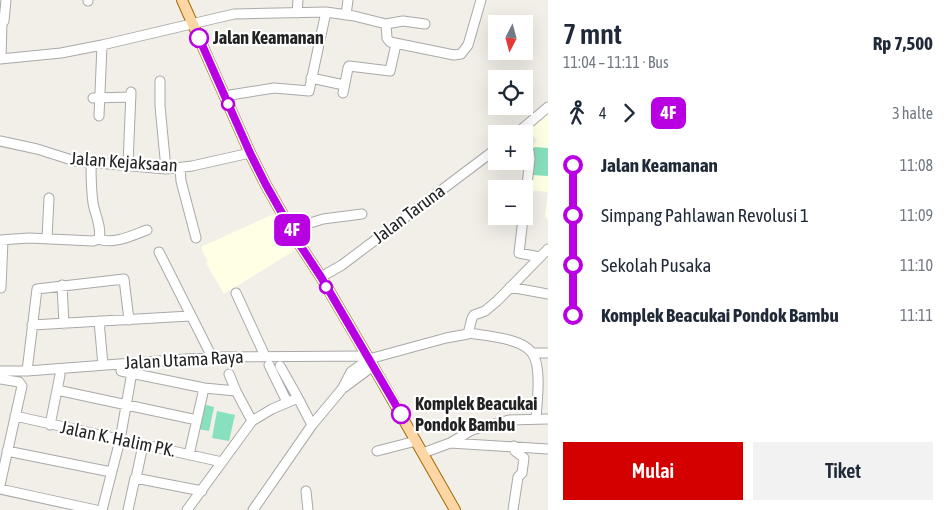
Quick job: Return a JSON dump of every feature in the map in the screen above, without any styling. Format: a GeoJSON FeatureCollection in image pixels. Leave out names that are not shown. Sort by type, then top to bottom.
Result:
{"type":"FeatureCollection","features":[{"type":"Feature","properties":{"kind":"main road"},"geometry":{"type":"LineString","coordinates":[[182,0],[250,153],[291,229],[370,360],[455,510]]}},
{"type":"Feature","properties":{"kind":"street"},"geometry":{"type":"LineString","coordinates":[[6,0],[4,22],[2,23],[0,59],[61,53],[234,14],[326,12],[386,24],[403,21],[425,24]]}},
{"type":"Feature","properties":{"kind":"street"},"geometry":{"type":"LineString","coordinates":[[297,13],[298,0]]}},
{"type":"Feature","properties":{"kind":"street"},"geometry":{"type":"LineString","coordinates":[[346,15],[348,0]]}},
{"type":"Feature","properties":{"kind":"street"},"geometry":{"type":"LineString","coordinates":[[386,24],[387,38],[390,42],[454,55],[461,54],[468,45],[481,0]]}},
{"type":"Feature","properties":{"kind":"street"},"geometry":{"type":"LineString","coordinates":[[224,96],[274,88],[307,91],[326,12]]}},
{"type":"Feature","properties":{"kind":"street"},"geometry":{"type":"LineString","coordinates":[[311,78],[344,89],[349,66],[390,71],[396,44]]}},
{"type":"Feature","properties":{"kind":"street"},"geometry":{"type":"LineString","coordinates":[[99,116],[97,98],[102,45]]}},
{"type":"Feature","properties":{"kind":"street"},"geometry":{"type":"LineString","coordinates":[[160,81],[160,106],[166,168]]}},
{"type":"Feature","properties":{"kind":"street"},"geometry":{"type":"LineString","coordinates":[[97,98],[131,94],[128,164]]}},
{"type":"Feature","properties":{"kind":"street"},"geometry":{"type":"LineString","coordinates":[[527,125],[548,107]]}},
{"type":"Feature","properties":{"kind":"street","name":"Jalan Kejaksaan"},"geometry":{"type":"LineString","coordinates":[[0,141],[37,149],[66,159],[166,168],[180,168],[250,153]]}},
{"type":"Feature","properties":{"kind":"street","name":"Jalan Taruna"},"geometry":{"type":"LineString","coordinates":[[321,277],[342,265],[488,155]]}},
{"type":"Feature","properties":{"kind":"street"},"geometry":{"type":"LineString","coordinates":[[92,162],[91,183],[100,233],[99,239]]}},
{"type":"Feature","properties":{"kind":"street"},"geometry":{"type":"LineString","coordinates":[[180,168],[181,181],[196,238]]}},
{"type":"Feature","properties":{"kind":"street"},"geometry":{"type":"LineString","coordinates":[[529,170],[519,253],[542,259]]}},
{"type":"Feature","properties":{"kind":"street"},"geometry":{"type":"LineString","coordinates":[[47,238],[49,198]]}},
{"type":"Feature","properties":{"kind":"street"},"geometry":{"type":"LineString","coordinates":[[291,229],[323,219],[362,214]]}},
{"type":"Feature","properties":{"kind":"street"},"geometry":{"type":"LineString","coordinates":[[1,288],[1,240],[47,238],[111,241],[147,230]]}},
{"type":"Feature","properties":{"kind":"street"},"geometry":{"type":"LineString","coordinates":[[469,333],[472,318],[489,308],[542,259],[548,249]]}},
{"type":"Feature","properties":{"kind":"street"},"geometry":{"type":"LineString","coordinates":[[159,252],[212,357]]}},
{"type":"Feature","properties":{"kind":"street"},"geometry":{"type":"LineString","coordinates":[[27,371],[37,289],[124,279],[129,320]]}},
{"type":"Feature","properties":{"kind":"street"},"geometry":{"type":"LineString","coordinates":[[62,286],[64,324]]}},
{"type":"Feature","properties":{"kind":"street"},"geometry":{"type":"LineString","coordinates":[[510,287],[548,294]]}},
{"type":"Feature","properties":{"kind":"street"},"geometry":{"type":"LineString","coordinates":[[236,293],[265,356]]}},
{"type":"Feature","properties":{"kind":"street"},"geometry":{"type":"LineString","coordinates":[[32,325],[190,316]]}},
{"type":"Feature","properties":{"kind":"street"},"geometry":{"type":"LineString","coordinates":[[99,321],[103,365]]}},
{"type":"Feature","properties":{"kind":"street"},"geometry":{"type":"LineString","coordinates":[[253,510],[312,425],[342,389],[351,372],[370,360],[469,333],[516,342],[526,347],[535,358],[537,377],[536,418]]}},
{"type":"Feature","properties":{"kind":"street"},"geometry":{"type":"LineString","coordinates":[[532,353],[548,353]]}},
{"type":"Feature","properties":{"kind":"street","name":"Jalan Utama Raya"},"geometry":{"type":"LineString","coordinates":[[0,371],[27,371],[212,357],[265,356],[370,360]]}},
{"type":"Feature","properties":{"kind":"street"},"geometry":{"type":"LineString","coordinates":[[269,365],[287,402]]}},
{"type":"Feature","properties":{"kind":"street"},"geometry":{"type":"LineString","coordinates":[[280,366],[312,425]]}},
{"type":"Feature","properties":{"kind":"street"},"geometry":{"type":"LineString","coordinates":[[121,371],[204,388],[237,392]]}},
{"type":"Feature","properties":{"kind":"street"},"geometry":{"type":"LineString","coordinates":[[102,510],[120,440],[132,372]]}},
{"type":"Feature","properties":{"kind":"street"},"geometry":{"type":"LineString","coordinates":[[229,374],[252,422]]}},
{"type":"Feature","properties":{"kind":"street"},"geometry":{"type":"LineString","coordinates":[[50,425],[60,375]]}},
{"type":"Feature","properties":{"kind":"street"},"geometry":{"type":"LineString","coordinates":[[0,379],[21,384],[0,485]]}},
{"type":"Feature","properties":{"kind":"street"},"geometry":{"type":"LineString","coordinates":[[189,455],[204,388]]}},
{"type":"Feature","properties":{"kind":"street"},"geometry":{"type":"LineString","coordinates":[[57,390],[197,420]]}},
{"type":"Feature","properties":{"kind":"street"},"geometry":{"type":"LineString","coordinates":[[187,510],[252,422],[272,409],[298,398]]}},
{"type":"Feature","properties":{"kind":"street","name":"Jalan K. Halim PK."},"geometry":{"type":"LineString","coordinates":[[15,416],[222,462]]}},
{"type":"Feature","properties":{"kind":"street"},"geometry":{"type":"LineString","coordinates":[[423,453],[450,443],[472,430],[510,420],[548,419]]}},
{"type":"Feature","properties":{"kind":"street"},"geometry":{"type":"LineString","coordinates":[[376,451],[416,441]]}},
{"type":"Feature","properties":{"kind":"street"},"geometry":{"type":"LineString","coordinates":[[450,443],[548,449]]}},
{"type":"Feature","properties":{"kind":"street"},"geometry":{"type":"LineString","coordinates":[[128,510],[143,445]]}},
{"type":"Feature","properties":{"kind":"street"},"geometry":{"type":"LineString","coordinates":[[513,510],[518,477],[522,473],[524,458],[515,451],[514,446]]}},
{"type":"Feature","properties":{"kind":"street"},"geometry":{"type":"LineString","coordinates":[[7,451],[111,472]]}},
{"type":"Feature","properties":{"kind":"street"},"geometry":{"type":"LineString","coordinates":[[135,478],[202,491]]}},
{"type":"Feature","properties":{"kind":"street"},"geometry":{"type":"LineString","coordinates":[[0,489],[96,510]]}},
{"type":"Feature","properties":{"kind":"street"},"geometry":{"type":"LineString","coordinates":[[306,490],[308,510]]}},
{"type":"Feature","properties":{"kind":"shaded area"},"geometry":{"type":"Polygon","coordinates":[[[548,110],[548,192],[533,190],[533,180],[529,180],[530,170],[533,170],[533,146],[537,140],[533,135],[533,125],[530,125],[548,110]]]}},
{"type":"Feature","properties":{"kind":"shaded area"},"geometry":{"type":"Polygon","coordinates":[[[548,192],[548,220],[545,216],[548,192]]]}},
{"type":"Feature","properties":{"kind":"shaded area"},"geometry":{"type":"Polygon","coordinates":[[[276,213],[294,248],[300,247],[224,294],[206,263],[208,262],[201,247],[276,213]]]}},
{"type":"Feature","properties":{"kind":"green space"},"geometry":{"type":"Polygon","coordinates":[[[534,147],[548,148],[548,176],[532,175],[534,147]]]}},
{"type":"Feature","properties":{"kind":"green space"},"geometry":{"type":"Polygon","coordinates":[[[203,404],[214,407],[209,431],[198,429],[203,404]]]}},
{"type":"Feature","properties":{"kind":"green space"},"geometry":{"type":"Polygon","coordinates":[[[217,411],[235,415],[229,441],[212,438],[217,411]]]}},
{"type":"Feature","properties":{"kind":"bus line","name":"4F"},"geometry":{"type":"LineString","coordinates":[[199,38],[214,75],[266,185],[401,414]]}},
{"type":"Feature","properties":{"kind":"place","name":"Jalan Keamanan"},"geometry":{"type":"Point","coordinates":[199,38]}},
{"type":"Feature","properties":{"kind":"place","name":"Komplek Beacukai Pondok Bambu"},"geometry":{"type":"Point","coordinates":[401,414]}}]}
